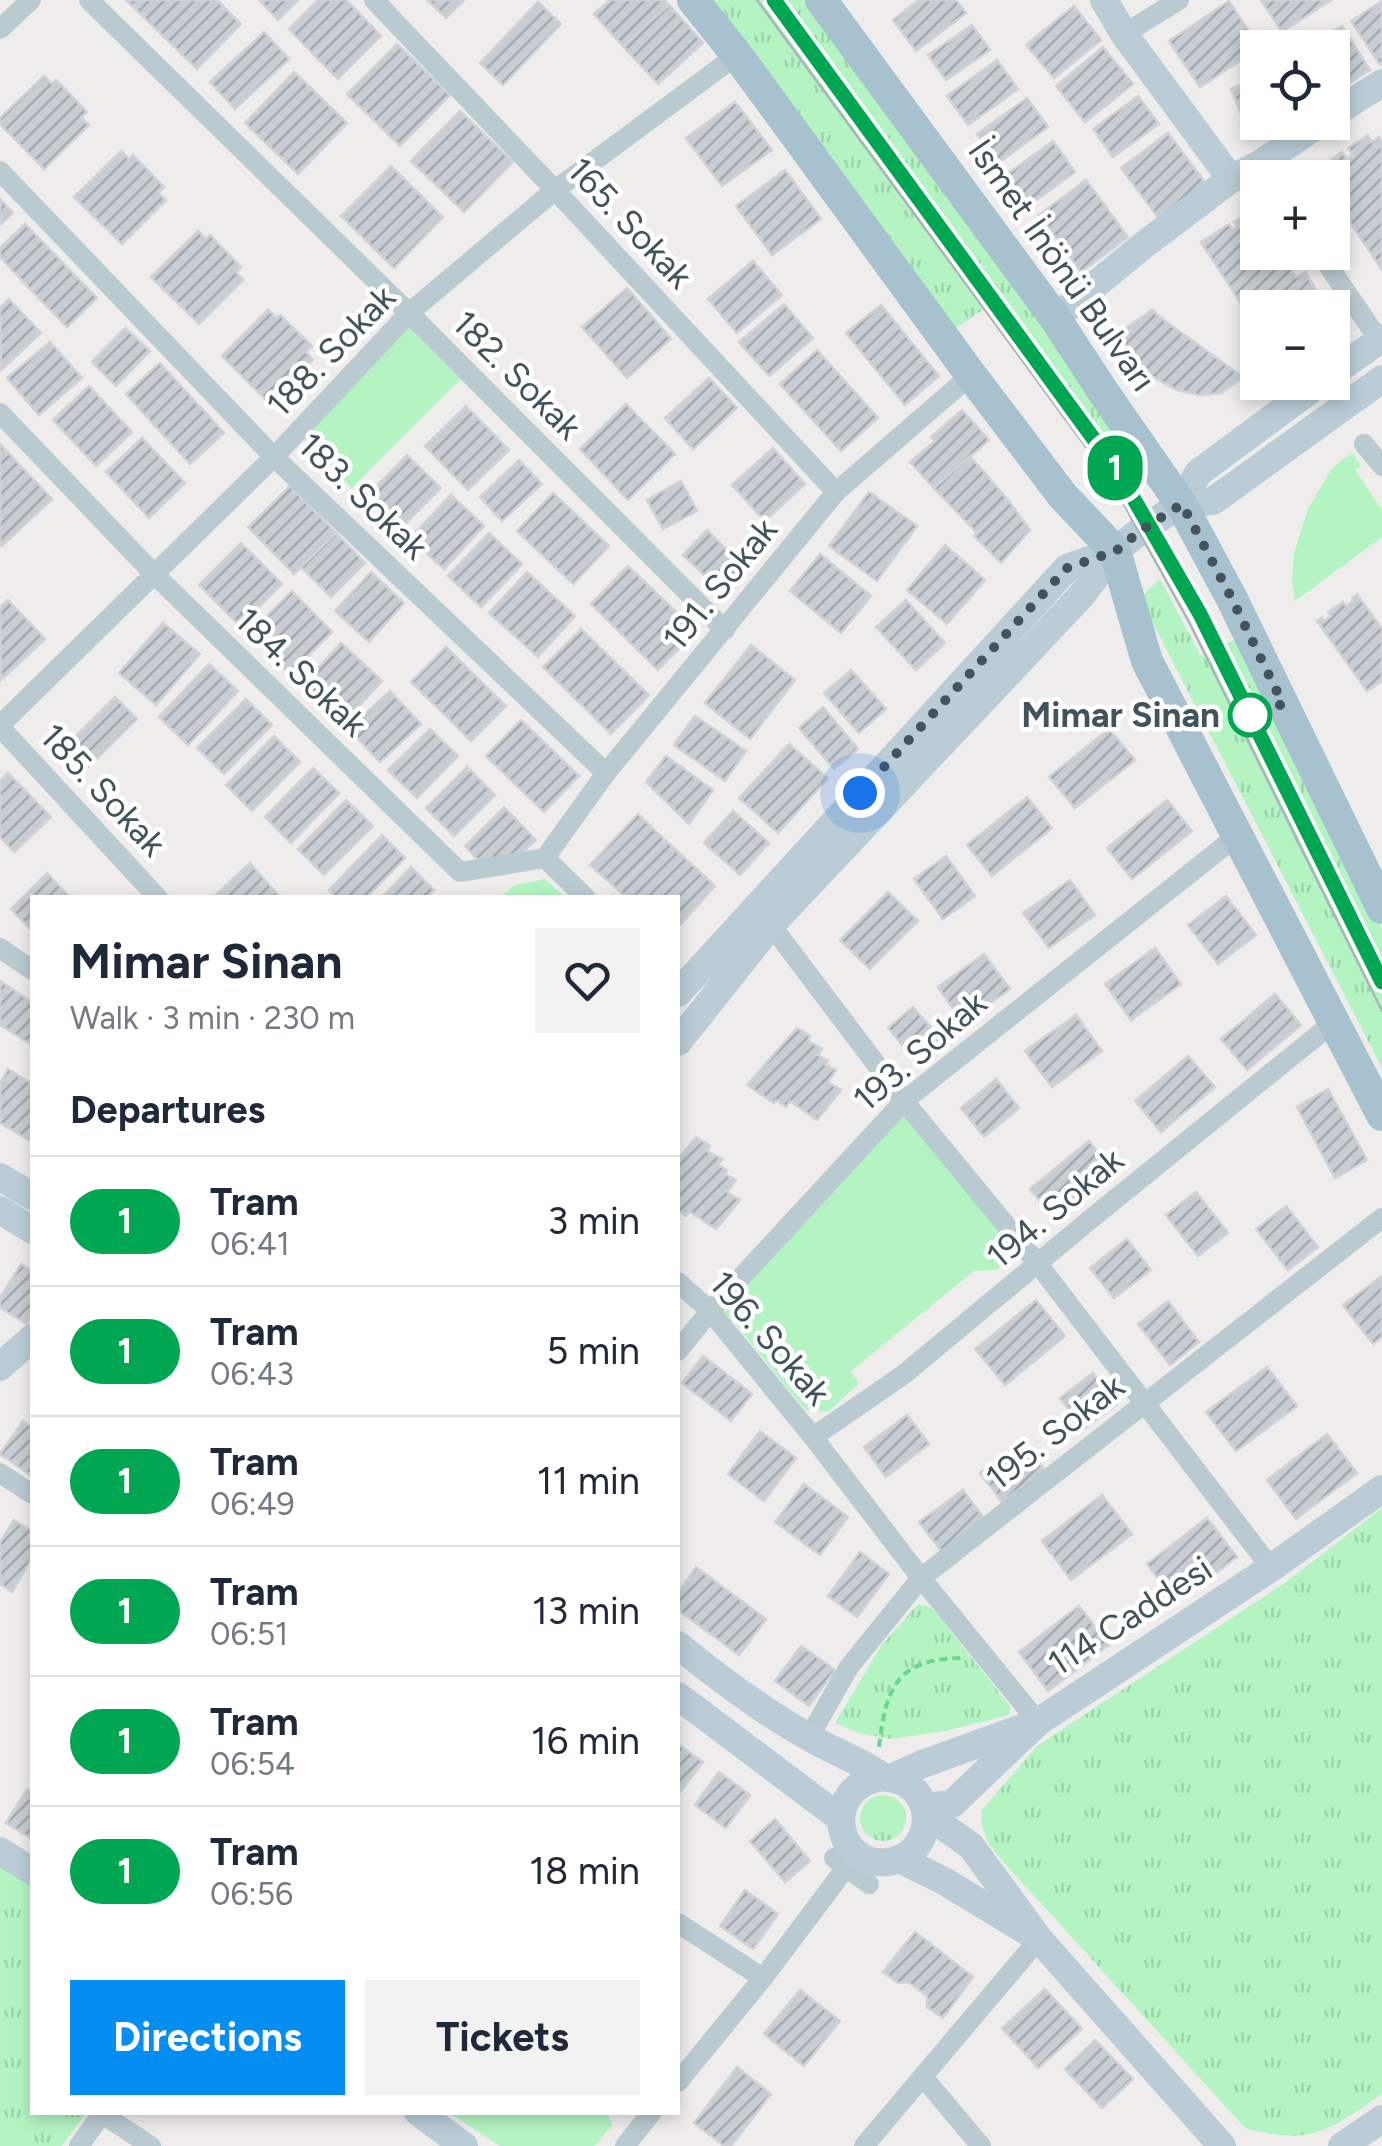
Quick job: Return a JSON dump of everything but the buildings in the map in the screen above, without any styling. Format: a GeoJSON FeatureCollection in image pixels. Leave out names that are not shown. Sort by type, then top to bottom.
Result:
{"type":"FeatureCollection","features":[{"type":"Feature","properties":{"kind":"main road"},"geometry":{"type":"LineString","coordinates":[[693,0],[737,54],[1062,495],[1116,551],[1147,661],[1382,1115]]}},
{"type":"Feature","properties":{"kind":"main road","name":"İsmet İnönü Bulvarı"},"geometry":{"type":"LineString","coordinates":[[820,0],[1055,318],[1182,504],[1382,908]]}},
{"type":"Feature","properties":{"kind":"main road"},"geometry":{"type":"LineString","coordinates":[[1104,0],[1124,34],[1231,178]]}},
{"type":"Feature","properties":{"kind":"main road"},"geometry":{"type":"LineString","coordinates":[[1350,106],[1380,88]]}},
{"type":"Feature","properties":{"kind":"main road"},"geometry":{"type":"LineString","coordinates":[[1275,160],[1300,140]]}},
{"type":"Feature","properties":{"kind":"main road"},"geometry":{"type":"LineString","coordinates":[[1055,318],[1144,244],[1231,178],[1240,176]]}},
{"type":"Feature","properties":{"kind":"main road"},"geometry":{"type":"LineString","coordinates":[[1350,361],[1381,339]]}},
{"type":"Feature","properties":{"kind":"main road"},"geometry":{"type":"LineString","coordinates":[[680,1039],[771,925],[1081,596],[1116,551],[1182,504],[1213,501],[1382,379]]}},
{"type":"Feature","properties":{"kind":"main road"},"geometry":{"type":"LineString","coordinates":[[1182,504],[1198,473],[1297,400]]}},
{"type":"Feature","properties":{"kind":"main road"},"geometry":{"type":"LineString","coordinates":[[680,988],[1067,568],[1116,551]]}},
{"type":"Feature","properties":{"kind":"main road"},"geometry":{"type":"LineString","coordinates":[[0,1176],[30,1189]]}},
{"type":"Feature","properties":{"kind":"main road"},"geometry":{"type":"LineString","coordinates":[[0,1210],[30,1229]]}},
{"type":"Feature","properties":{"kind":"main road"},"geometry":{"type":"LineString","coordinates":[[0,1367],[30,1340]]}},
{"type":"Feature","properties":{"kind":"main road","name":"114 Caddesi"},"geometry":{"type":"LineString","coordinates":[[925,1811],[952,1804],[1038,1722],[1271,1568],[1382,1488]]}},
{"type":"Feature","properties":{"kind":"main road"},"geometry":{"type":"LineString","coordinates":[[680,1648],[740,1695],[808,1737],[884,1775],[913,1788],[925,1811],[926,1828],[911,1852],[899,1860],[846,1859],[848,1843],[840,1818],[843,1805],[858,1784],[870,1778],[884,1775],[920,1765],[1038,1722]]}},
{"type":"Feature","properties":{"kind":"main road"},"geometry":{"type":"LineString","coordinates":[[680,1698],[840,1818]]}},
{"type":"Feature","properties":{"kind":"main road"},"geometry":{"type":"LineString","coordinates":[[925,1811],[971,1846],[1039,1939],[1222,2146]]}},
{"type":"Feature","properties":{"kind":"main road"},"geometry":{"type":"LineString","coordinates":[[0,1851],[30,1870]]}},
{"type":"Feature","properties":{"kind":"main road"},"geometry":{"type":"LineString","coordinates":[[899,1860],[944,1881],[1039,1939]]}},
{"type":"Feature","properties":{"kind":"main road"},"geometry":{"type":"LineString","coordinates":[[422,2115],[464,2146]]}},
{"type":"Feature","properties":{"kind":"main road"},"geometry":{"type":"LineString","coordinates":[[1342,2146],[1382,2120]]}},
{"type":"Feature","properties":{"kind":"street"},"geometry":{"type":"LineString","coordinates":[[0,29],[31,0]]}},
{"type":"Feature","properties":{"kind":"street","name":"182. Sokak"},"geometry":{"type":"LineString","coordinates":[[90,0],[725,630]]}},
{"type":"Feature","properties":{"kind":"street","name":"165. Sokak"},"geometry":{"type":"LineString","coordinates":[[374,0],[836,492]]}},
{"type":"Feature","properties":{"kind":"street"},"geometry":{"type":"LineString","coordinates":[[1124,34],[1179,0]]}},
{"type":"Feature","properties":{"kind":"street","name":"188. Sokak"},"geometry":{"type":"LineString","coordinates":[[0,726],[274,457],[409,313],[556,190],[737,54]]}},
{"type":"Feature","properties":{"kind":"street","name":"183. Sokak"},"geometry":{"type":"LineString","coordinates":[[0,171],[274,457],[606,773]]}},
{"type":"Feature","properties":{"kind":"street"},"geometry":{"type":"LineString","coordinates":[[1332,270],[1381,339]]}},
{"type":"Feature","properties":{"kind":"street","name":"191. Sokak"},"geometry":{"type":"LineString","coordinates":[[545,858],[606,773],[836,492],[970,374]]}},
{"type":"Feature","properties":{"kind":"street","name":"184. Sokak"},"geometry":{"type":"LineString","coordinates":[[0,412],[154,574],[460,872],[545,858]]}},
{"type":"Feature","properties":{"kind":"street"},"geometry":{"type":"LineString","coordinates":[[1364,444],[1382,466]]}},
{"type":"Feature","properties":{"kind":"street","name":"185. Sokak"},"geometry":{"type":"LineString","coordinates":[[0,726],[155,895]]}},
{"type":"Feature","properties":{"kind":"street","name":"193. Sokak"},"geometry":{"type":"LineString","coordinates":[[680,1348],[904,1100],[1238,835]]}},
{"type":"Feature","properties":{"kind":"street"},"geometry":{"type":"LineString","coordinates":[[545,858],[583,895]]}},
{"type":"Feature","properties":{"kind":"street"},"geometry":{"type":"LineString","coordinates":[[771,925],[904,1100],[1146,1402],[1271,1568]]}},
{"type":"Feature","properties":{"kind":"street"},"geometry":{"type":"LineString","coordinates":[[0,948],[30,969]]}},
{"type":"Feature","properties":{"kind":"street","name":"194. Sokak"},"geometry":{"type":"LineString","coordinates":[[814,1437],[902,1375],[1334,1022]]}},
{"type":"Feature","properties":{"kind":"street","name":"195. Sokak"},"geometry":{"type":"LineString","coordinates":[[808,1737],[849,1666],[921,1578],[1382,1218]]}},
{"type":"Feature","properties":{"kind":"street","name":"196. Sokak"},"geometry":{"type":"LineString","coordinates":[[680,1284],[710,1311],[814,1437],[921,1578],[1038,1722]]}},
{"type":"Feature","properties":{"kind":"street"},"geometry":{"type":"LineString","coordinates":[[0,1473],[30,1493]]}},
{"type":"Feature","properties":{"kind":"street"},"geometry":{"type":"LineString","coordinates":[[680,2080],[763,1978],[846,1859],[869,1884]]}},
{"type":"Feature","properties":{"kind":"street"},"geometry":{"type":"LineString","coordinates":[[680,1924],[763,1978]]}},
{"type":"Feature","properties":{"kind":"street"},"geometry":{"type":"LineString","coordinates":[[864,2146],[1039,1939]]}},
{"type":"Feature","properties":{"kind":"street"},"geometry":{"type":"LineString","coordinates":[[923,2077],[981,2146]]}},
{"type":"Feature","properties":{"kind":"street"},"geometry":{"type":"LineString","coordinates":[[79,2146],[101,2115]]}},
{"type":"Feature","properties":{"kind":"street"},"geometry":{"type":"LineString","coordinates":[[105,2115],[151,2146]]}},
{"type":"Feature","properties":{"kind":"street"},"geometry":{"type":"LineString","coordinates":[[624,2146],[650,2115]]}},
{"type":"Feature","properties":{"kind":"path"},"geometry":{"type":"LineString","coordinates":[[884,1775],[883,1709],[896,1680],[918,1665],[942,1658],[989,1662]]}},
{"type":"Feature","properties":{"kind":"green space"},"geometry":{"type":"Polygon","coordinates":[[[712,0],[818,0],[1124,428],[1103,443],[999,299],[953,330],[712,0]]]}},
{"type":"Feature","properties":{"kind":"green space"},"geometry":{"type":"Polygon","coordinates":[[[410,326],[462,378],[352,488],[300,436],[410,326]]]}},
{"type":"Feature","properties":{"kind":"green space"},"geometry":{"type":"Polygon","coordinates":[[[1352,453],[1361,465],[1355,470],[1382,510],[1382,537],[1295,601],[1294,553],[1308,509],[1332,468],[1352,453]]]}},
{"type":"Feature","properties":{"kind":"green space"},"geometry":{"type":"Polygon","coordinates":[[[1160,579],[1201,656],[1238,638],[1382,929],[1382,1068],[1140,598],[1160,579]]]}},
{"type":"Feature","properties":{"kind":"green space"},"geometry":{"type":"Polygon","coordinates":[[[545,879],[563,895],[503,895],[514,885],[545,879]]]}},
{"type":"Feature","properties":{"kind":"green space"},"geometry":{"type":"Polygon","coordinates":[[[904,1106],[1009,1236],[1009,1260],[996,1270],[974,1271],[851,1371],[859,1383],[828,1412],[805,1410],[724,1313],[767,1248],[904,1106]]]}},
{"type":"Feature","properties":{"kind":"green space"},"geometry":{"type":"Polygon","coordinates":[[[1382,1508],[1382,2094],[1318,2132],[1268,2133],[1245,2128],[999,1857],[985,1835],[982,1810],[1037,1746],[1286,1582],[1382,1508]]]}},
{"type":"Feature","properties":{"kind":"green space"},"geometry":{"type":"Polygon","coordinates":[[[918,1604],[931,1607],[1010,1706],[1009,1715],[946,1731],[890,1739],[835,1723],[881,1646],[918,1604]]]}},
{"type":"Feature","properties":{"kind":"green space"},"geometry":{"type":"Polygon","coordinates":[[[883,1795],[899,1802],[906,1818],[899,1834],[883,1841],[867,1834],[860,1818],[867,1802],[883,1795]]]}},
{"type":"Feature","properties":{"kind":"green space"},"geometry":{"type":"Polygon","coordinates":[[[0,1861],[30,1879],[30,2115],[85,2115],[62,2146],[0,2146],[0,1861]]]}},
{"type":"Feature","properties":{"kind":"green space"},"geometry":{"type":"Polygon","coordinates":[[[453,2115],[609,2115],[612,2125],[595,2146],[500,2146],[453,2115]]]}},
{"type":"Feature","properties":{"kind":"tram line"},"geometry":{"type":"LineString","coordinates":[[757,0],[1111,481],[1189,622],[1382,1011]]}},
{"type":"Feature","properties":{"kind":"tram line","name":"1"},"geometry":{"type":"LineString","coordinates":[[774,0],[1120,475],[1200,614],[1382,982]]}},
{"type":"Feature","properties":{"kind":"place","name":"Mimar Sinan"},"geometry":{"type":"Point","coordinates":[1250,715]}},
{"type":"Feature","properties":{"kind":"route"},"geometry":{"type":"LineString","coordinates":[[860,793],[1067,568],[1116,551],[1182,504],[1283,704],[1250,715]]}}]}
